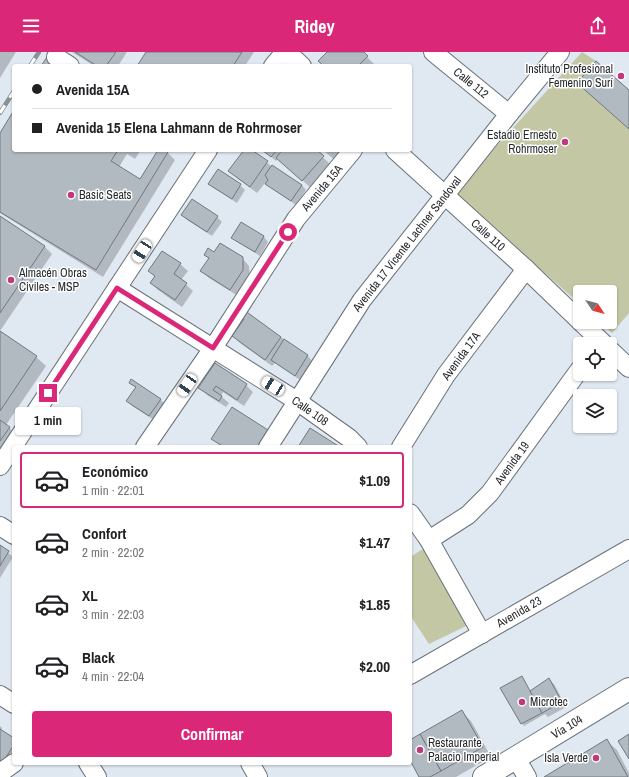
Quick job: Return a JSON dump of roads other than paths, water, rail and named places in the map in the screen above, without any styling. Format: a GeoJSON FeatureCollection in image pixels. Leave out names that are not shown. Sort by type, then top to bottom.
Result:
{"type":"FeatureCollection","features":[{"type":"Feature","properties":{"kind":"main road","name":"Vía 104"},"geometry":{"type":"LineString","coordinates":[[484,777],[629,689]]}},
{"type":"Feature","properties":{"kind":"street"},"geometry":{"type":"LineString","coordinates":[[275,64],[286,52],[300,64]]}},
{"type":"Feature","properties":{"kind":"street","name":"Calle 112"},"geometry":{"type":"LineString","coordinates":[[433,52],[509,114]]}},
{"type":"Feature","properties":{"kind":"street","name":"Avenida 17 Vicente Lachner Sandoval"},"geometry":{"type":"LineString","coordinates":[[269,445],[362,300],[444,195],[560,52]]}},
{"type":"Feature","properties":{"kind":"street"},"geometry":{"type":"LineString","coordinates":[[14,445],[205,152]]}},
{"type":"Feature","properties":{"kind":"street","name":"Avenida 15A"},"geometry":{"type":"LineString","coordinates":[[146,445],[213,348],[296,219],[351,152]]}},
{"type":"Feature","properties":{"kind":"street","name":"Calle 110"},"geometry":{"type":"LineString","coordinates":[[397,152],[573,315]]}},
{"type":"Feature","properties":{"kind":"street","name":"Avenida 17A"},"geometry":{"type":"LineString","coordinates":[[401,445],[446,375],[526,270]]}},
{"type":"Feature","properties":{"kind":"street","name":"Calle 108"},"geometry":{"type":"LineString","coordinates":[[117,288],[297,401],[349,438],[356,445]]}},
{"type":"Feature","properties":{"kind":"street","name":"Calle 110"},"geometry":{"type":"LineString","coordinates":[[587,329],[595,337]]}},
{"type":"Feature","properties":{"kind":"street","name":"Calle 110"},"geometry":{"type":"LineString","coordinates":[[617,357],[629,368]]}},
{"type":"Feature","properties":{"kind":"street","name":"Avenida 19"},"geometry":{"type":"LineString","coordinates":[[428,540],[468,515],[490,493],[573,379]]}},
{"type":"Feature","properties":{"kind":"street"},"geometry":{"type":"LineString","coordinates":[[0,466],[12,448]]}},
{"type":"Feature","properties":{"kind":"street"},"geometry":{"type":"LineString","coordinates":[[412,516],[428,540],[482,634]]}},
{"type":"Feature","properties":{"kind":"street"},"geometry":{"type":"LineString","coordinates":[[0,526],[12,534]]}},
{"type":"Feature","properties":{"kind":"street","name":"Avenida 23"},"geometry":{"type":"LineString","coordinates":[[412,674],[629,549]]}},
{"type":"Feature","properties":{"kind":"street"},"geometry":{"type":"LineString","coordinates":[[0,695],[12,703]]}},
{"type":"Feature","properties":{"kind":"street"},"geometry":{"type":"LineString","coordinates":[[516,758],[526,777]]}},
{"type":"Feature","properties":{"kind":"street"},"geometry":{"type":"LineString","coordinates":[[0,773],[12,764]]}},
{"type":"Feature","properties":{"kind":"street"},"geometry":{"type":"LineString","coordinates":[[89,765],[97,777]]}},
{"type":"Feature","properties":{"kind":"railway"},"geometry":{"type":"LineString","coordinates":[[31,64],[39,52]]}},
{"type":"Feature","properties":{"kind":"railway"},"geometry":{"type":"LineString","coordinates":[[0,113],[12,94]]}},
{"type":"Feature","properties":{"kind":"place","name":"Instituto Profesional Femenino Surí"},"geometry":{"type":"Point","coordinates":[621,76]}},
{"type":"Feature","properties":{"kind":"place","name":"Estadio Ernesto Rohrmoser"},"geometry":{"type":"Point","coordinates":[565,142]}},
{"type":"Feature","properties":{"kind":"place","name":"Basic Seats"},"geometry":{"type":"Point","coordinates":[71,195]}},
{"type":"Feature","properties":{"kind":"place","name":"Almacén Obras Civiles - MSP"},"geometry":{"type":"Point","coordinates":[11,280]}},
{"type":"Feature","properties":{"kind":"place","name":"Microtec"},"geometry":{"type":"Point","coordinates":[522,702]}},
{"type":"Feature","properties":{"kind":"place","name":"Restaurante Palacio Imperial"},"geometry":{"type":"Point","coordinates":[420,750]}},
{"type":"Feature","properties":{"kind":"place","name":"Isla Verde"},"geometry":{"type":"Point","coordinates":[596,758]}}]}
